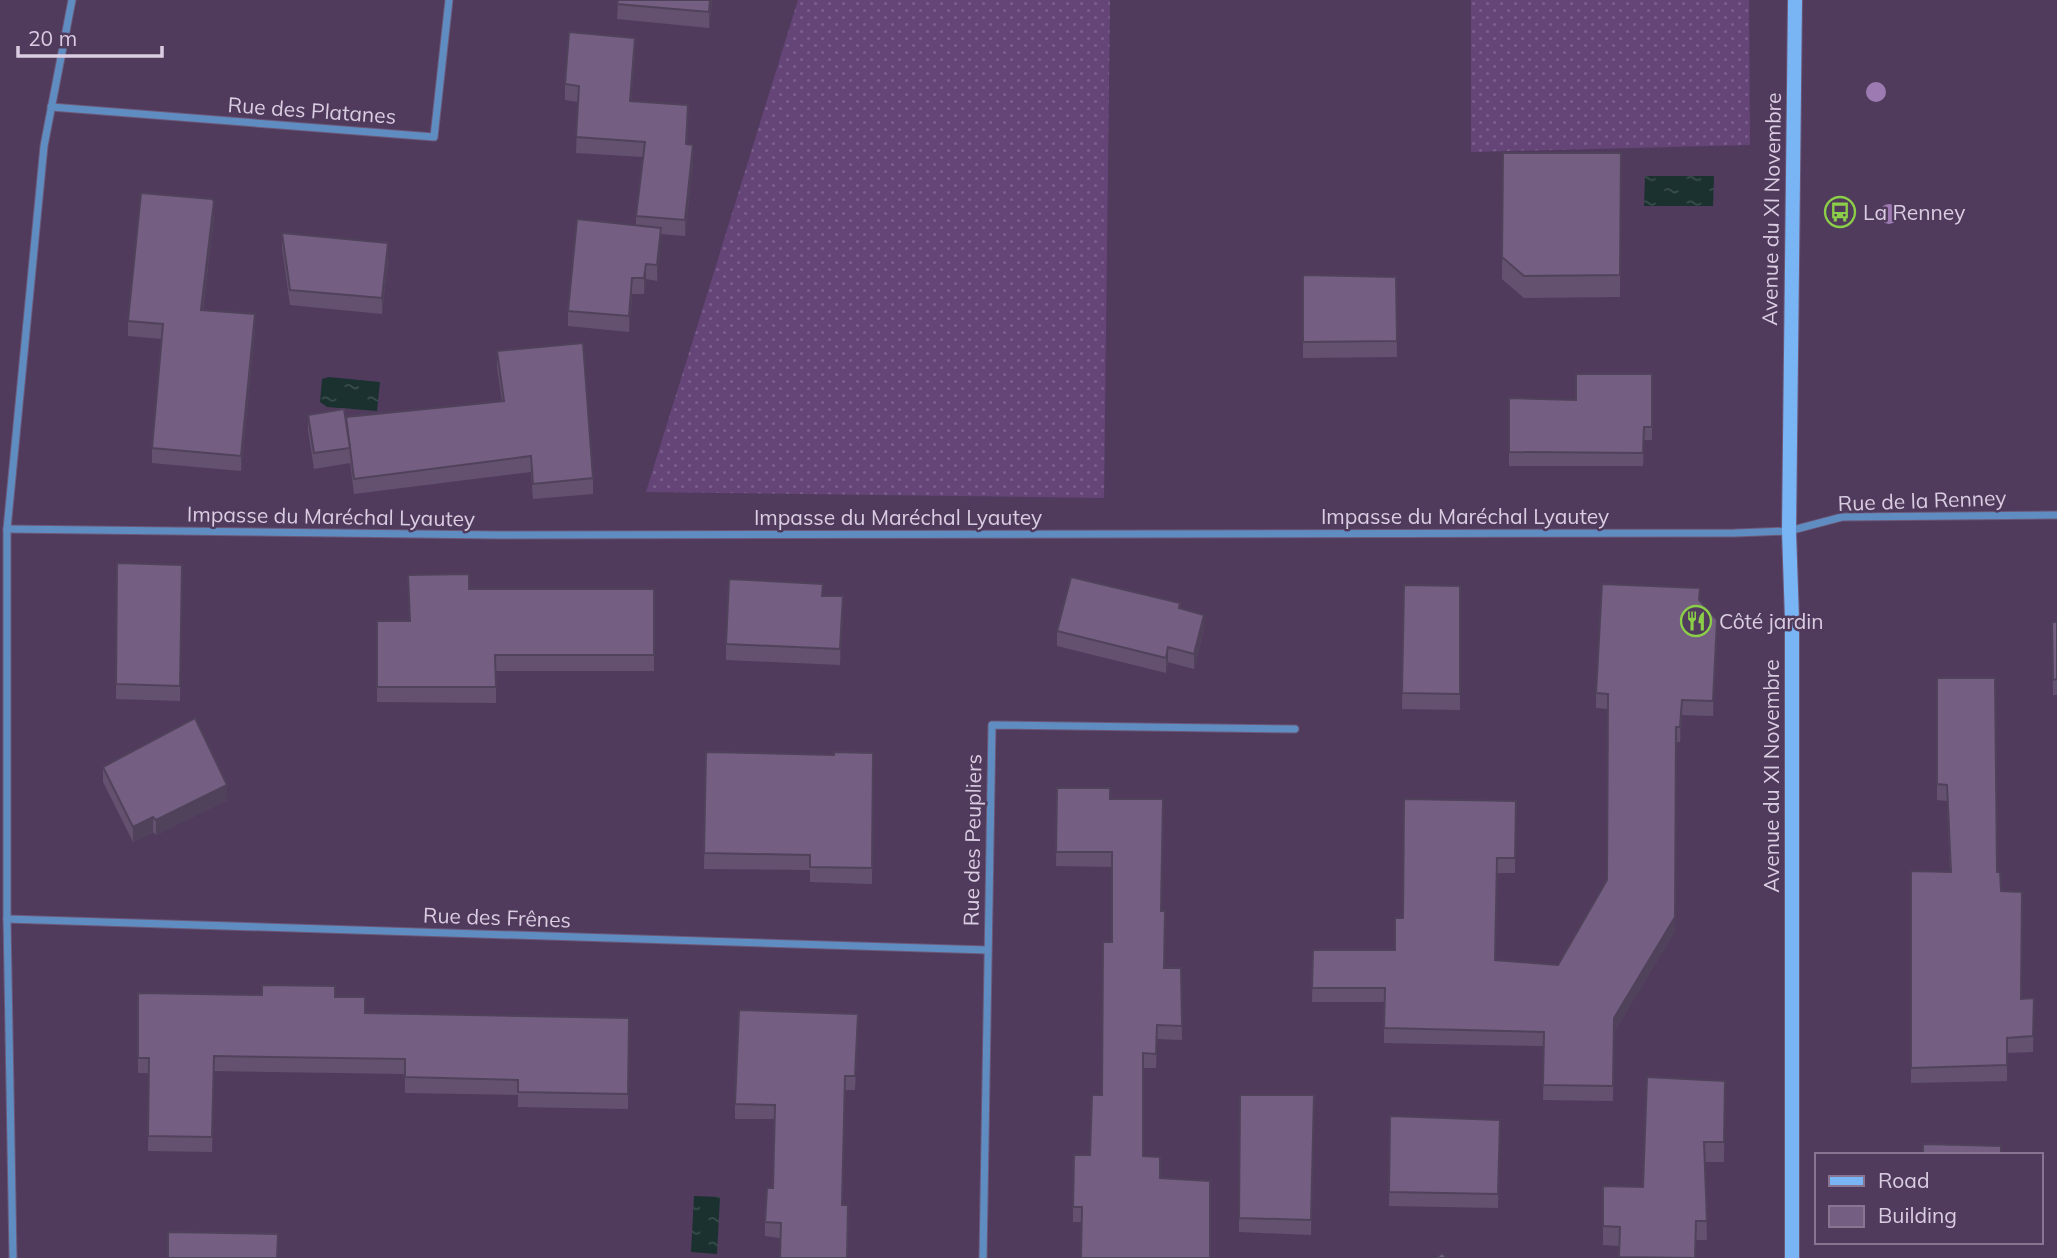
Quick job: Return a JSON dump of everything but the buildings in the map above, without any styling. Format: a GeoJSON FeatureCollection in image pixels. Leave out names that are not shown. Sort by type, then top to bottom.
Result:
{"type":"FeatureCollection","features":[{"type":"Feature","properties":{"kind":"main road","name":"Avenue du XI Novembre"},"geometry":{"type":"LineString","coordinates":[[1792,1258],[1792,620],[1789,531],[1795,0]]}},
{"type":"Feature","properties":{"kind":"street"},"geometry":{"type":"LineString","coordinates":[[13,1258],[7,919],[7,529],[44,146],[72,0]]}},
{"type":"Feature","properties":{"kind":"street","name":"Rue des Platanes"},"geometry":{"type":"LineString","coordinates":[[51,107],[433,137],[449,0]]}},
{"type":"Feature","properties":{"kind":"street","name":"Rue de la Renney"},"geometry":{"type":"LineString","coordinates":[[1789,531],[1842,517],[2057,515]]}},
{"type":"Feature","properties":{"kind":"street","name":"Impasse du Maréchal Lyautey"},"geometry":{"type":"LineString","coordinates":[[7,529],[498,536],[1789,531]]}},
{"type":"Feature","properties":{"kind":"street","name":"Rue des Peupliers"},"geometry":{"type":"LineString","coordinates":[[983,1258],[992,725],[1295,729]]}},
{"type":"Feature","properties":{"kind":"street","name":"Rue des Frênes"},"geometry":{"type":"LineString","coordinates":[[7,919],[987,950]]}},
{"type":"Feature","properties":{"kind":"shaded area"},"geometry":{"type":"Polygon","coordinates":[[[798,0],[1110,0],[1104,498],[646,492],[798,0]]]}},
{"type":"Feature","properties":{"kind":"shaded area"},"geometry":{"type":"Polygon","coordinates":[[[1471,0],[1749,0],[1750,145],[1471,152],[1471,0]]]}},
{"type":"Feature","properties":{"kind":"water"},"geometry":{"type":"Polygon","coordinates":[[[1645,176],[1714,176],[1713,206],[1644,206],[1645,176]]]}},
{"type":"Feature","properties":{"kind":"water"},"geometry":{"type":"Polygon","coordinates":[[[329,377],[380,382],[377,411],[327,407],[320,402],[322,379],[329,377]]]}},
{"type":"Feature","properties":{"kind":"water"},"geometry":{"type":"Polygon","coordinates":[[[694,1196],[720,1197],[717,1254],[691,1252],[694,1196]]]}},
{"type":"Feature","properties":{"kind":"place","name":"La Renney"},"geometry":{"type":"Point","coordinates":[1840,212]}},
{"type":"Feature","properties":{"kind":"place","name":"Côté jardin"},"geometry":{"type":"Point","coordinates":[1696,621]}}]}
